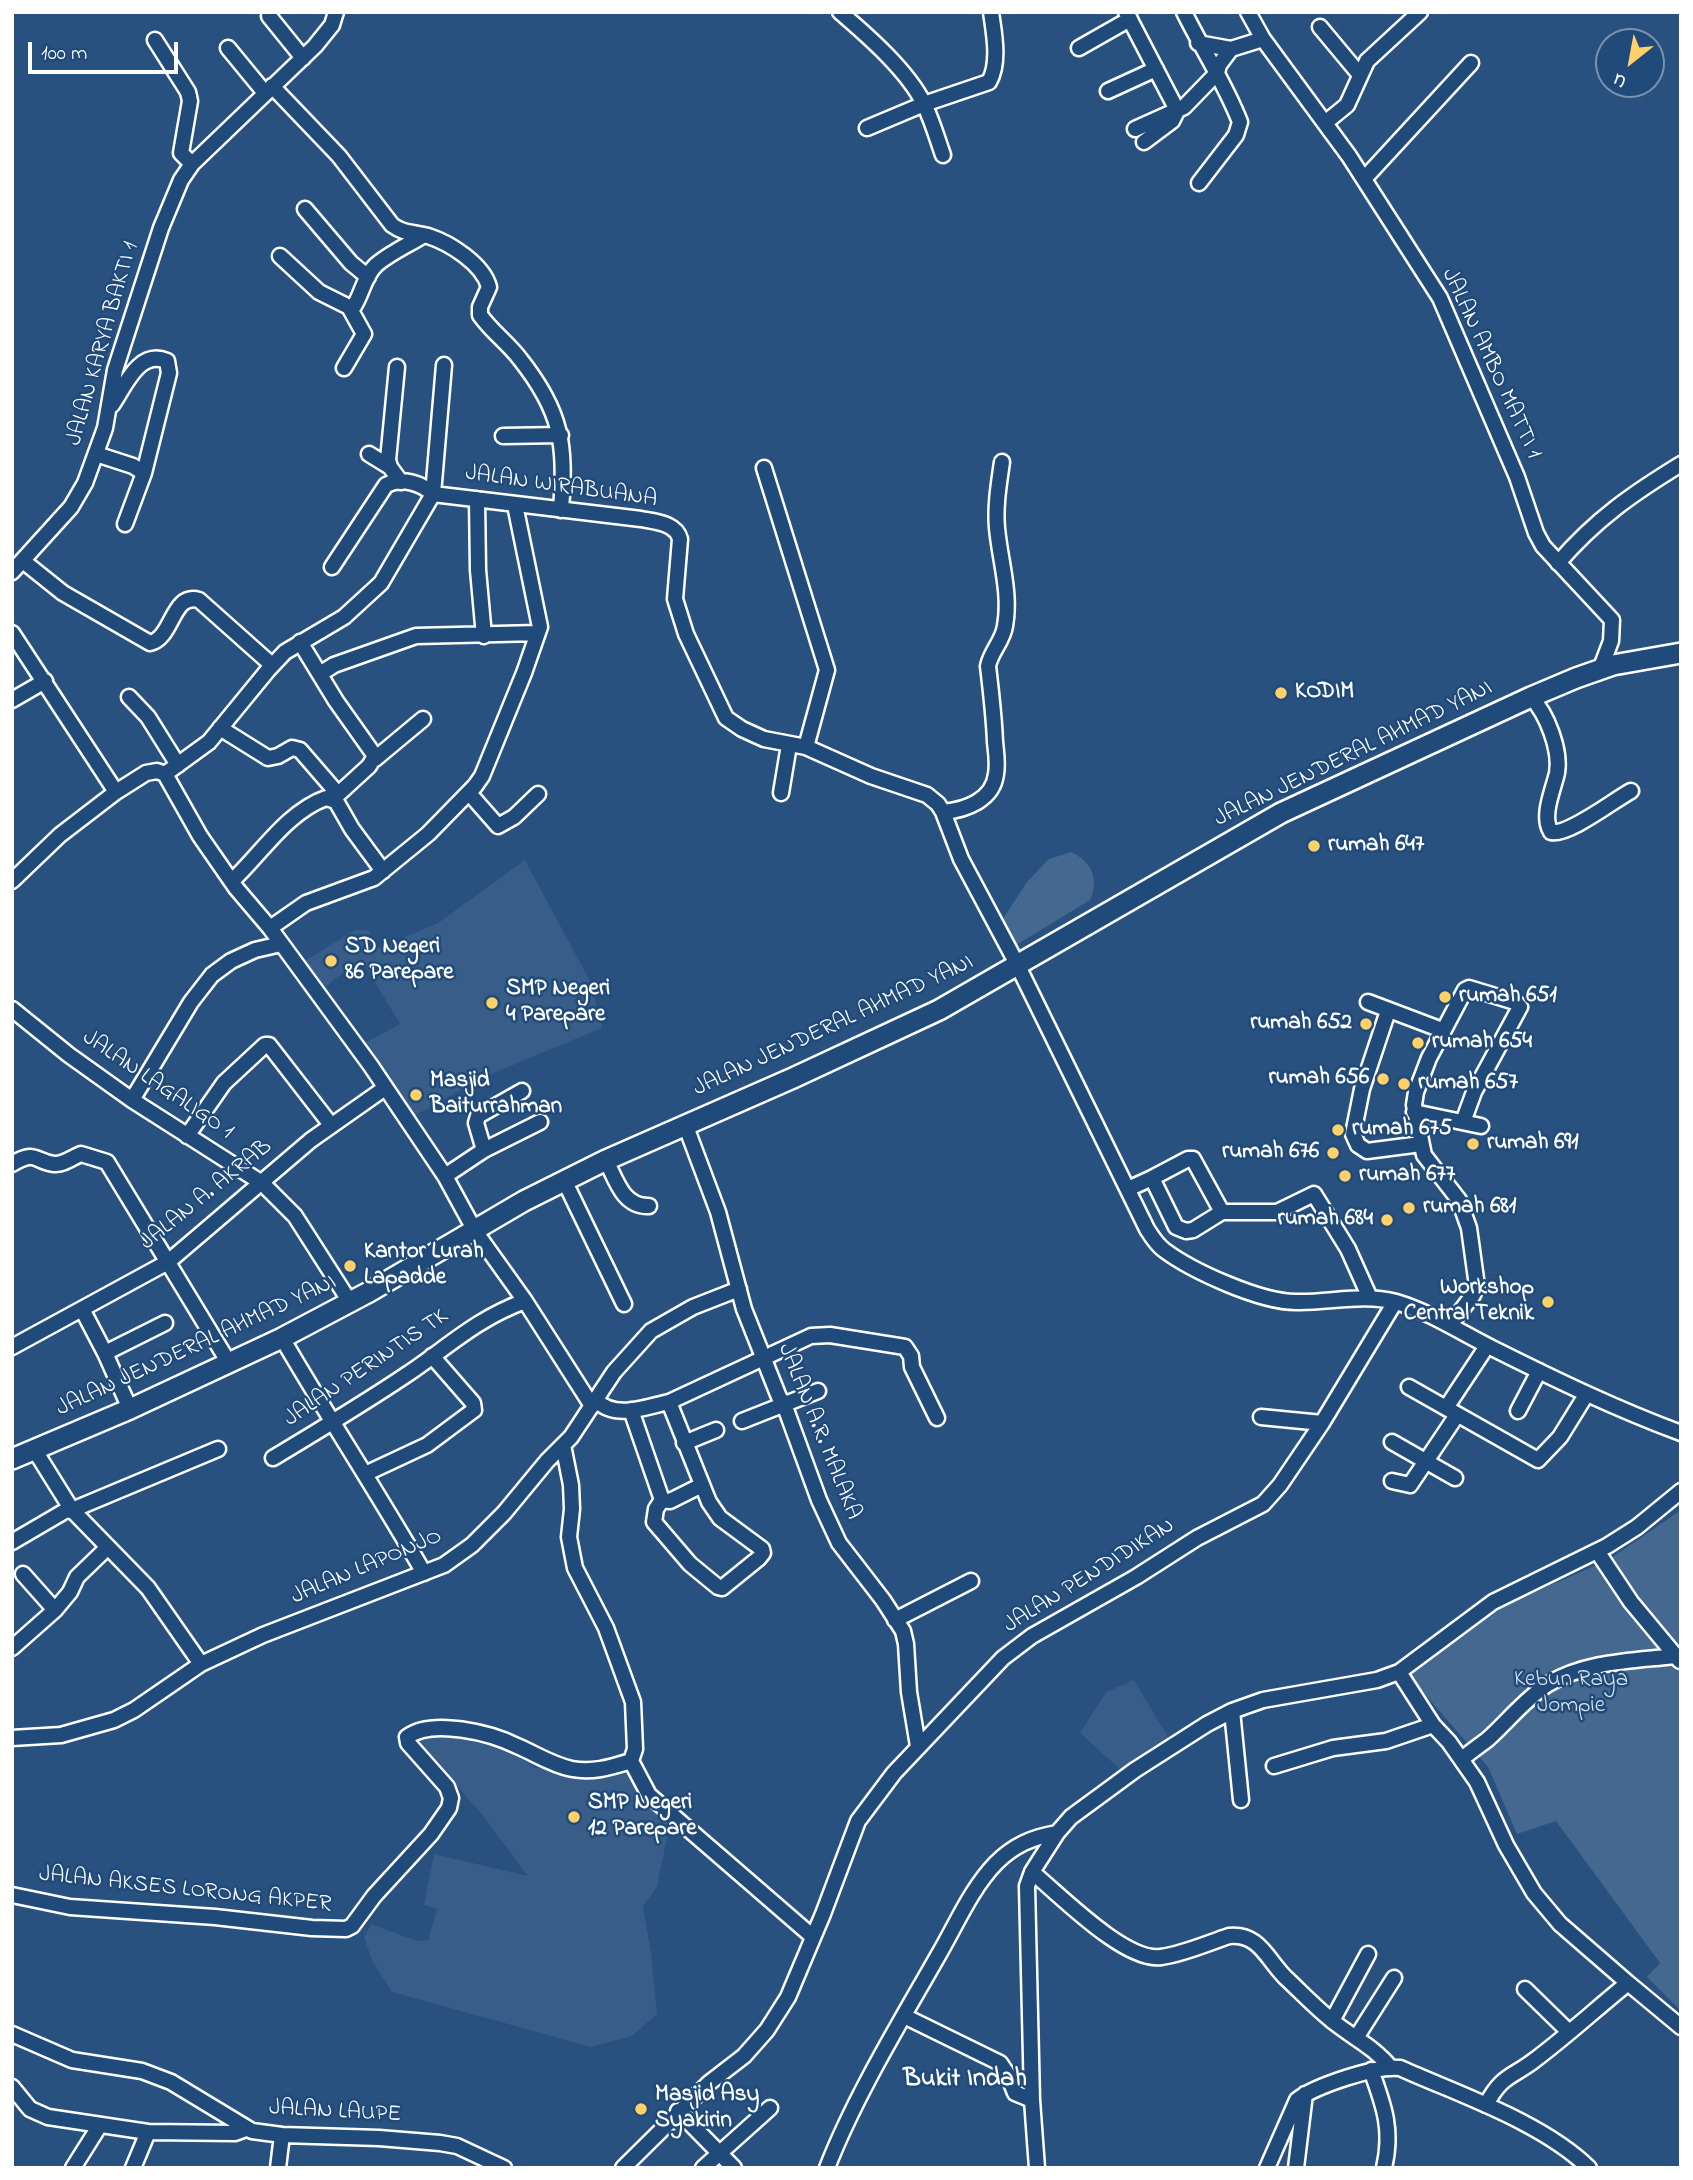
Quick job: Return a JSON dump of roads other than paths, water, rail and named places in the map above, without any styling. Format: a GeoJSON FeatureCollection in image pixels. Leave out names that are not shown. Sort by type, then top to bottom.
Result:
{"type":"FeatureCollection","features":[{"type":"Feature","properties":{"kind":"highway","name":"JALAN JENDERAL AHMAD YANI"},"geometry":{"type":"LineString","coordinates":[[12,1459],[130,1409],[282,1338],[475,1231],[524,1200],[606,1160],[939,1010],[1281,813],[1531,696],[1623,663],[1681,653]]}},
{"type":"Feature","properties":{"kind":"street","name":"JALAN KARYA BAKTI 1"},"geometry":{"type":"LineString","coordinates":[[12,572],[78,497],[96,454],[109,409],[115,370],[161,228],[181,180],[192,164],[322,39],[332,25],[336,12]]}},
{"type":"Feature","properties":{"kind":"street"},"geometry":{"type":"LineString","coordinates":[[840,12],[901,72],[924,104],[943,155]]}},
{"type":"Feature","properties":{"kind":"street"},"geometry":{"type":"LineString","coordinates":[[867,128],[924,104],[989,82],[994,70],[991,12]]}},
{"type":"Feature","properties":{"kind":"street"},"geometry":{"type":"LineString","coordinates":[[1184,12],[1240,122],[1239,129],[1199,183]]}},
{"type":"Feature","properties":{"kind":"street","name":"JALAN AMBO MATTI 1"},"geometry":{"type":"LineString","coordinates":[[1248,12],[1263,38],[1364,179],[1440,298],[1517,477],[1536,533],[1559,563],[1612,620],[1611,641],[1600,670]]}},
{"type":"Feature","properties":{"kind":"street"},"geometry":{"type":"LineString","coordinates":[[1325,123],[1347,105],[1367,61],[1420,12]]}},
{"type":"Feature","properties":{"kind":"street"},"geometry":{"type":"LineString","coordinates":[[269,16],[303,58]]}},
{"type":"Feature","properties":{"kind":"street"},"geometry":{"type":"LineString","coordinates":[[1079,48],[1128,16],[1177,110]]}},
{"type":"Feature","properties":{"kind":"street"},"geometry":{"type":"LineString","coordinates":[[1320,27],[1360,75]]}},
{"type":"Feature","properties":{"kind":"street"},"geometry":{"type":"LineString","coordinates":[[1135,129],[1177,110],[1194,99],[1217,73],[1219,65],[1231,50],[1263,38]]}},
{"type":"Feature","properties":{"kind":"street"},"geometry":{"type":"LineString","coordinates":[[155,40],[188,93],[190,109],[181,153],[192,164]]}},
{"type":"Feature","properties":{"kind":"street"},"geometry":{"type":"LineString","coordinates":[[1198,43],[1231,50]]}},
{"type":"Feature","properties":{"kind":"street"},"geometry":{"type":"LineString","coordinates":[[228,48],[339,156],[387,221],[401,232],[424,235],[454,250],[484,274],[489,287],[480,307],[480,315],[520,358],[543,391],[551,405],[561,435],[564,473],[561,510]]}},
{"type":"Feature","properties":{"kind":"street"},"geometry":{"type":"LineString","coordinates":[[1364,179],[1471,63]]}},
{"type":"Feature","properties":{"kind":"street"},"geometry":{"type":"LineString","coordinates":[[1108,91],[1156,69]]}},
{"type":"Feature","properties":{"kind":"street"},"geometry":{"type":"LineString","coordinates":[[1144,142],[1171,121],[1177,110]]}},
{"type":"Feature","properties":{"kind":"street"},"geometry":{"type":"LineString","coordinates":[[305,209],[351,263],[368,277]]}},
{"type":"Feature","properties":{"kind":"street"},"geometry":{"type":"LineString","coordinates":[[349,307],[354,306],[375,266],[424,235]]}},
{"type":"Feature","properties":{"kind":"street"},"geometry":{"type":"LineString","coordinates":[[280,256],[318,292],[349,307],[364,334],[344,369]]}},
{"type":"Feature","properties":{"kind":"street"},"geometry":{"type":"LineString","coordinates":[[109,409],[143,361],[156,358],[167,361],[169,373],[144,473],[125,524]]}},
{"type":"Feature","properties":{"kind":"street"},"geometry":{"type":"LineString","coordinates":[[433,494],[444,365]]}},
{"type":"Feature","properties":{"kind":"street"},"geometry":{"type":"LineString","coordinates":[[390,467],[389,435],[397,367]]}},
{"type":"Feature","properties":{"kind":"street"},"geometry":{"type":"LineString","coordinates":[[503,436],[561,435]]}},
{"type":"Feature","properties":{"kind":"street"},"geometry":{"type":"LineString","coordinates":[[96,454],[133,466],[144,473]]}},
{"type":"Feature","properties":{"kind":"street"},"geometry":{"type":"LineString","coordinates":[[369,454],[390,467],[401,482]]}},
{"type":"Feature","properties":{"kind":"street"},"geometry":{"type":"LineString","coordinates":[[1002,462],[996,515],[1005,579],[1006,616],[1003,635],[990,657],[988,666],[995,733],[996,776],[989,792],[981,800],[970,806],[943,812],[961,859],[1017,964],[1154,1240],[1161,1248],[1196,1268],[1254,1294],[1293,1303],[1370,1298],[1395,1302],[1450,1325],[1586,1395],[1681,1433]]}},
{"type":"Feature","properties":{"kind":"street"},"geometry":{"type":"LineString","coordinates":[[1559,563],[1588,529],[1617,505],[1681,464]]}},
{"type":"Feature","properties":{"kind":"street"},"geometry":{"type":"LineString","coordinates":[[764,468],[827,670],[806,747]]}},
{"type":"Feature","properties":{"kind":"street"},"geometry":{"type":"LineString","coordinates":[[332,567],[386,485],[393,482],[420,484],[433,494]]}},
{"type":"Feature","properties":{"kind":"street","name":"JALAN WIRABUANA"},"geometry":{"type":"LineString","coordinates":[[165,774],[207,745],[272,666],[300,642],[344,617],[381,583],[433,494],[641,519],[672,527],[680,540],[675,599],[686,634],[729,721],[764,739],[806,747],[871,776],[927,795],[943,812]]}},
{"type":"Feature","properties":{"kind":"street"},"geometry":{"type":"LineString","coordinates":[[477,499],[478,570],[484,636]]}},
{"type":"Feature","properties":{"kind":"street"},"geometry":{"type":"LineString","coordinates":[[270,928],[306,903],[365,883],[383,871],[428,834],[482,776],[538,633],[537,608],[515,505]]}},
{"type":"Feature","properties":{"kind":"street"},"geometry":{"type":"LineString","coordinates":[[23,561],[63,593],[150,643],[160,639],[184,602],[193,598],[199,600],[272,666]]}},
{"type":"Feature","properties":{"kind":"street"},"geometry":{"type":"LineString","coordinates":[[12,633],[116,792]]}},
{"type":"Feature","properties":{"kind":"street"},"geometry":{"type":"LineString","coordinates":[[320,674],[334,665],[416,636],[538,633]]}},
{"type":"Feature","properties":{"kind":"street"},"geometry":{"type":"LineString","coordinates":[[300,642],[375,759]]}},
{"type":"Feature","properties":{"kind":"street"},"geometry":{"type":"LineString","coordinates":[[12,699],[45,681]]}},
{"type":"Feature","properties":{"kind":"street"},"geometry":{"type":"LineString","coordinates":[[1531,696],[1544,716],[1555,747],[1557,771],[1547,822],[1551,832],[1558,834],[1570,828],[1631,791]]}},
{"type":"Feature","properties":{"kind":"street"},"geometry":{"type":"LineString","coordinates":[[129,697],[148,717],[178,765]]}},
{"type":"Feature","properties":{"kind":"street"},"geometry":{"type":"LineString","coordinates":[[232,881],[278,831],[314,803],[335,798],[375,759],[423,719]]}},
{"type":"Feature","properties":{"kind":"street"},"geometry":{"type":"LineString","coordinates":[[220,728],[268,758],[292,748],[300,750],[383,871]]}},
{"type":"Feature","properties":{"kind":"street"},"geometry":{"type":"LineString","coordinates":[[781,793],[789,745]]}},
{"type":"Feature","properties":{"kind":"street"},"geometry":{"type":"LineString","coordinates":[[12,881],[60,835],[116,792],[146,773],[157,771],[165,774],[200,836],[385,1088],[445,1176],[475,1231],[594,1403],[609,1410],[631,1410],[669,1402],[811,1336],[830,1335],[897,1344],[909,1351],[912,1367],[937,1418]]}},
{"type":"Feature","properties":{"kind":"street"},"geometry":{"type":"LineString","coordinates":[[469,793],[498,826],[514,817],[538,794]]}},
{"type":"Feature","properties":{"kind":"street"},"geometry":{"type":"LineString","coordinates":[[132,1100],[191,1002],[212,975],[231,961],[255,950],[281,944]]}},
{"type":"Feature","properties":{"kind":"street"},"geometry":{"type":"LineString","coordinates":[[1450,1325],[1475,1291],[1476,1276],[1468,1228],[1462,1208],[1427,1160],[1414,1112],[1416,1092],[1442,1031],[1467,988],[1519,1005],[1474,1092],[1463,1122]]}},
{"type":"Feature","properties":{"kind":"street"},"geometry":{"type":"LineString","coordinates":[[1368,1002],[1442,1031]]}},
{"type":"Feature","properties":{"kind":"street","name":"JALAN LAGALIGO 1"},"geometry":{"type":"LineString","coordinates":[[12,1009],[69,1055],[132,1100],[262,1183],[295,1216],[350,1302]]}},
{"type":"Feature","properties":{"kind":"street"},"geometry":{"type":"LineString","coordinates":[[1388,1011],[1362,1089],[1353,1133],[1359,1146],[1371,1152],[1421,1144]]}},
{"type":"Feature","properties":{"kind":"street"},"geometry":{"type":"LineString","coordinates":[[187,1136],[224,1083],[265,1045],[269,1045],[331,1125]]}},
{"type":"Feature","properties":{"kind":"street","name":"JALAN A. AKRAB"},"geometry":{"type":"LineString","coordinates":[[12,1347],[168,1262],[331,1125],[385,1088]]}},
{"type":"Feature","properties":{"kind":"street"},"geometry":{"type":"LineString","coordinates":[[484,1150],[476,1123],[478,1116],[522,1091]]}},
{"type":"Feature","properties":{"kind":"street"},"geometry":{"type":"LineString","coordinates":[[1414,1112],[1481,1126]]}},
{"type":"Feature","properties":{"kind":"street"},"geometry":{"type":"LineString","coordinates":[[445,1176],[484,1150],[540,1122]]}},
{"type":"Feature","properties":{"kind":"street","name":"JALAN A.R. MALAKA"},"geometry":{"type":"LineString","coordinates":[[685,1125],[718,1212],[744,1309],[784,1404],[819,1500],[839,1543],[903,1631],[918,1746]]}},
{"type":"Feature","properties":{"kind":"street"},"geometry":{"type":"LineString","coordinates":[[14,1158],[37,1157],[52,1164],[59,1164],[81,1154],[107,1161],[229,1363]]}},
{"type":"Feature","properties":{"kind":"street"},"geometry":{"type":"LineString","coordinates":[[1128,1189],[1193,1159],[1222,1212]]}},
{"type":"Feature","properties":{"kind":"street"},"geometry":{"type":"LineString","coordinates":[[606,1160],[623,1195],[640,1206],[649,1206]]}},
{"type":"Feature","properties":{"kind":"street"},"geometry":{"type":"LineString","coordinates":[[1152,1178],[1175,1224],[1180,1229],[1190,1231],[1222,1212],[1277,1212],[1314,1194],[1348,1248],[1370,1298]]}},
{"type":"Feature","properties":{"kind":"street"},"geometry":{"type":"LineString","coordinates":[[565,1180],[624,1304]]}},
{"type":"Feature","properties":{"kind":"street","name":"JALAN LAPONJO"},"geometry":{"type":"LineString","coordinates":[[12,1738],[61,1735],[114,1720],[134,1710],[201,1664],[263,1635],[444,1565],[472,1545],[504,1513],[563,1445],[614,1372],[651,1331],[693,1307],[739,1289]]}},
{"type":"Feature","properties":{"kind":"street","name":"JALAN PERINTIS TK"},"geometry":{"type":"LineString","coordinates":[[273,1458],[331,1423],[476,1324],[497,1311],[524,1301]]}},
{"type":"Feature","properties":{"kind":"street","name":"JALAN PENDIDIKAN"},"geometry":{"type":"LineString","coordinates":[[622,2168],[678,2111],[756,2045],[788,1997],[858,1821],[918,1746],[1003,1658],[1032,1636],[1136,1577],[1197,1538],[1263,1504],[1280,1485],[1322,1423],[1395,1302]]}},
{"type":"Feature","properties":{"kind":"street"},"geometry":{"type":"LineString","coordinates":[[82,1309],[130,1409]]}},
{"type":"Feature","properties":{"kind":"street"},"geometry":{"type":"LineString","coordinates":[[105,1353],[165,1323]]}},
{"type":"Feature","properties":{"kind":"street"},"geometry":{"type":"LineString","coordinates":[[282,1338],[424,1573]]}},
{"type":"Feature","properties":{"kind":"street"},"geometry":{"type":"LineString","coordinates":[[1392,1481],[1410,1485],[1427,1462],[1487,1346]]}},
{"type":"Feature","properties":{"kind":"street"},"geometry":{"type":"LineString","coordinates":[[365,1474],[427,1445],[474,1410],[473,1403],[432,1356]]}},
{"type":"Feature","properties":{"kind":"street"},"geometry":{"type":"LineString","coordinates":[[1518,1411],[1539,1371]]}},
{"type":"Feature","properties":{"kind":"street"},"geometry":{"type":"LineString","coordinates":[[1409,1387],[1538,1460],[1560,1437],[1586,1395]]}},
{"type":"Feature","properties":{"kind":"street"},"geometry":{"type":"LineString","coordinates":[[742,1421],[818,1391]]}},
{"type":"Feature","properties":{"kind":"street"},"geometry":{"type":"LineString","coordinates":[[662,1500],[656,1509],[654,1522],[690,1564],[718,1587],[722,1588],[763,1553],[762,1549],[720,1518],[709,1503],[700,1486],[669,1402]]}},
{"type":"Feature","properties":{"kind":"street"},"geometry":{"type":"LineString","coordinates":[[631,1410],[662,1500]]}},
{"type":"Feature","properties":{"kind":"street"},"geometry":{"type":"LineString","coordinates":[[1261,1417],[1322,1423]]}},
{"type":"Feature","properties":{"kind":"street"},"geometry":{"type":"LineString","coordinates":[[684,1443],[716,1430]]}},
{"type":"Feature","properties":{"kind":"street"},"geometry":{"type":"LineString","coordinates":[[1392,1442],[1455,1478]]}},
{"type":"Feature","properties":{"kind":"street"},"geometry":{"type":"LineString","coordinates":[[563,1445],[571,1485],[569,1537],[575,1569],[606,1628],[633,1702],[635,1749],[631,1761],[649,1796],[813,1937]]}},
{"type":"Feature","properties":{"kind":"street"},"geometry":{"type":"LineString","coordinates":[[34,1449],[72,1510],[148,1588],[201,1664]]}},
{"type":"Feature","properties":{"kind":"street"},"geometry":{"type":"LineString","coordinates":[[12,1542],[65,1511],[218,1450]]}},
{"type":"Feature","properties":{"kind":"street"},"geometry":{"type":"LineString","coordinates":[[662,1500],[670,1501],[700,1486]]}},
{"type":"Feature","properties":{"kind":"street"},"geometry":{"type":"LineString","coordinates":[[1038,2168],[1032,2100],[1027,1897],[1032,1872],[1057,1833],[1071,1817],[1207,1724],[1232,1712],[1263,1700],[1377,1680],[1399,1672],[1493,1602],[1637,1527],[1681,1491]]}},
{"type":"Feature","properties":{"kind":"street"},"geometry":{"type":"LineString","coordinates":[[12,1648],[55,1610],[70,1592],[77,1577],[108,1547]]}},
{"type":"Feature","properties":{"kind":"street"},"geometry":{"type":"LineString","coordinates":[[1597,1550],[1631,1602],[1678,1658]]}},
{"type":"Feature","properties":{"kind":"street"},"geometry":{"type":"LineString","coordinates":[[23,1574],[55,1610]]}},
{"type":"Feature","properties":{"kind":"street"},"geometry":{"type":"LineString","coordinates":[[895,1620],[971,1581]]}},
{"type":"Feature","properties":{"kind":"street"},"geometry":{"type":"LineString","coordinates":[[1462,1759],[1489,1738],[1527,1701],[1564,1676],[1588,1667],[1622,1660],[1678,1658]]}},
{"type":"Feature","properties":{"kind":"street"},"geometry":{"type":"LineString","coordinates":[[1399,1672],[1433,1725],[1462,1759],[1534,1893],[1560,1924],[1681,2027]]}},
{"type":"Feature","properties":{"kind":"street"},"geometry":{"type":"LineString","coordinates":[[1232,1712],[1241,1800]]}},
{"type":"Feature","properties":{"kind":"street"},"geometry":{"type":"LineString","coordinates":[[1274,1766],[1334,1748],[1386,1741],[1433,1725]]}},
{"type":"Feature","properties":{"kind":"street","name":"JALAN AKSES LORONG AKPER"},"geometry":{"type":"LineString","coordinates":[[12,1895],[70,1907],[346,1929],[352,1926],[374,1896],[450,1808],[451,1798],[447,1787],[408,1743],[407,1737],[414,1731],[444,1728],[486,1734],[519,1746],[558,1766],[574,1770],[600,1770],[631,1761]]}},
{"type":"Feature","properties":{"kind":"street"},"geometry":{"type":"LineString","coordinates":[[827,2168],[837,2143],[904,2016],[977,1885],[1016,1847],[1034,1837],[1057,1833]]}},
{"type":"Feature","properties":{"kind":"street"},"geometry":{"type":"LineString","coordinates":[[1032,1872],[1106,1934],[1142,1955],[1161,1957],[1229,1936],[1251,1938],[1274,1967],[1332,2021],[1376,2052],[1390,2067]]}},
{"type":"Feature","properties":{"kind":"street"},"geometry":{"type":"LineString","coordinates":[[1332,2021],[1368,1954]]}},
{"type":"Feature","properties":{"kind":"street"},"geometry":{"type":"LineString","coordinates":[[1356,2038],[1394,1978]]}},
{"type":"Feature","properties":{"kind":"street"},"geometry":{"type":"LineString","coordinates":[[1486,2105],[1504,2078],[1535,2060],[1628,1983]]}},
{"type":"Feature","properties":{"kind":"street"},"geometry":{"type":"LineString","coordinates":[[1525,1989],[1568,2031]]}},
{"type":"Feature","properties":{"kind":"street"},"geometry":{"type":"LineString","coordinates":[[904,2016],[1000,2063],[1015,2093],[1032,2100]]}},
{"type":"Feature","properties":{"kind":"street","name":"JALAN LAUPE"},"geometry":{"type":"LineString","coordinates":[[12,2034],[72,2060],[142,2071],[171,2082],[246,2129],[282,2135],[379,2137],[440,2143],[482,2156],[504,2168]]}},
{"type":"Feature","properties":{"kind":"street"},"geometry":{"type":"LineString","coordinates":[[1267,2168],[1297,2100],[1305,2094],[1371,2070],[1390,2067],[1400,2068],[1486,2105],[1545,2136],[1590,2168]]}},
{"type":"Feature","properties":{"kind":"street"},"geometry":{"type":"LineString","coordinates":[[1371,2070],[1384,2106],[1390,2137],[1384,2168]]}},
{"type":"Feature","properties":{"kind":"street"},"geometry":{"type":"LineString","coordinates":[[12,2087],[30,2109],[48,2117],[148,2132],[235,2133],[246,2129]]}},
{"type":"Feature","properties":{"kind":"street"},"geometry":{"type":"LineString","coordinates":[[1296,2168],[1305,2094]]}},
{"type":"Feature","properties":{"kind":"street"},"geometry":{"type":"LineString","coordinates":[[703,2168],[770,2108]]}},
{"type":"Feature","properties":{"kind":"street"},"geometry":{"type":"LineString","coordinates":[[678,2111],[734,2168]]}},
{"type":"Feature","properties":{"kind":"street"},"geometry":{"type":"LineString","coordinates":[[73,2168],[100,2125]]}},
{"type":"Feature","properties":{"kind":"street"},"geometry":{"type":"LineString","coordinates":[[133,2168],[148,2132]]}},
{"type":"Feature","properties":{"kind":"street"},"geometry":{"type":"LineString","coordinates":[[278,2168],[282,2135]]}},
{"type":"Feature","properties":{"kind":"place","name":"KODIM"},"geometry":{"type":"Point","coordinates":[1281,693]}},
{"type":"Feature","properties":{"kind":"place","name":"rumah 647"},"geometry":{"type":"Point","coordinates":[1314,846]}},
{"type":"Feature","properties":{"kind":"place","name":"SD Negeri 86 Parepare"},"geometry":{"type":"Point","coordinates":[331,961]}},
{"type":"Feature","properties":{"kind":"place","name":"rumah 651"},"geometry":{"type":"Point","coordinates":[1445,997]}},
{"type":"Feature","properties":{"kind":"place","name":"SMP Negeri 4 Parepare"},"geometry":{"type":"Point","coordinates":[492,1003]}},
{"type":"Feature","properties":{"kind":"place","name":"rumah 652"},"geometry":{"type":"Point","coordinates":[1366,1024]}},
{"type":"Feature","properties":{"kind":"place","name":"rumah 654"},"geometry":{"type":"Point","coordinates":[1418,1043]}},
{"type":"Feature","properties":{"kind":"place","name":"rumah 656"},"geometry":{"type":"Point","coordinates":[1383,1079]}},
{"type":"Feature","properties":{"kind":"place","name":"rumah 657"},"geometry":{"type":"Point","coordinates":[1404,1084]}},
{"type":"Feature","properties":{"kind":"place","name":"Masjid Baiturrahman"},"geometry":{"type":"Point","coordinates":[416,1095]}},
{"type":"Feature","properties":{"kind":"place","name":"rumah 675"},"geometry":{"type":"Point","coordinates":[1338,1130]}},
{"type":"Feature","properties":{"kind":"place","name":"rumah 691"},"geometry":{"type":"Point","coordinates":[1473,1144]}},
{"type":"Feature","properties":{"kind":"place","name":"rumah 676"},"geometry":{"type":"Point","coordinates":[1333,1153]}},
{"type":"Feature","properties":{"kind":"place","name":"rumah 677"},"geometry":{"type":"Point","coordinates":[1345,1176]}},
{"type":"Feature","properties":{"kind":"place","name":"rumah 681"},"geometry":{"type":"Point","coordinates":[1409,1208]}},
{"type":"Feature","properties":{"kind":"place","name":"rumah 684"},"geometry":{"type":"Point","coordinates":[1387,1220]}},
{"type":"Feature","properties":{"kind":"place","name":"Kantor Lurah Lapadde"},"geometry":{"type":"Point","coordinates":[350,1266]}},
{"type":"Feature","properties":{"kind":"place","name":"Workshop Central Teknik"},"geometry":{"type":"Point","coordinates":[1548,1302]}},
{"type":"Feature","properties":{"kind":"place","name":"SMP Negeri 12 Parepare"},"geometry":{"type":"Point","coordinates":[574,1817]}},
{"type":"Feature","properties":{"kind":"place","name":"Masjid Asy Syakirin"},"geometry":{"type":"Point","coordinates":[641,2109]}},
{"type":"Feature","properties":{"kind":"district","name":"Bukit Indah"},"geometry":{"type":"Point","coordinates":[965,2081]}},
{"type":"Feature","properties":{"kind":"park label","name":"Kebun Raya Jompie"},"geometry":{"type":"Point","coordinates":[1571,1694]}}]}
